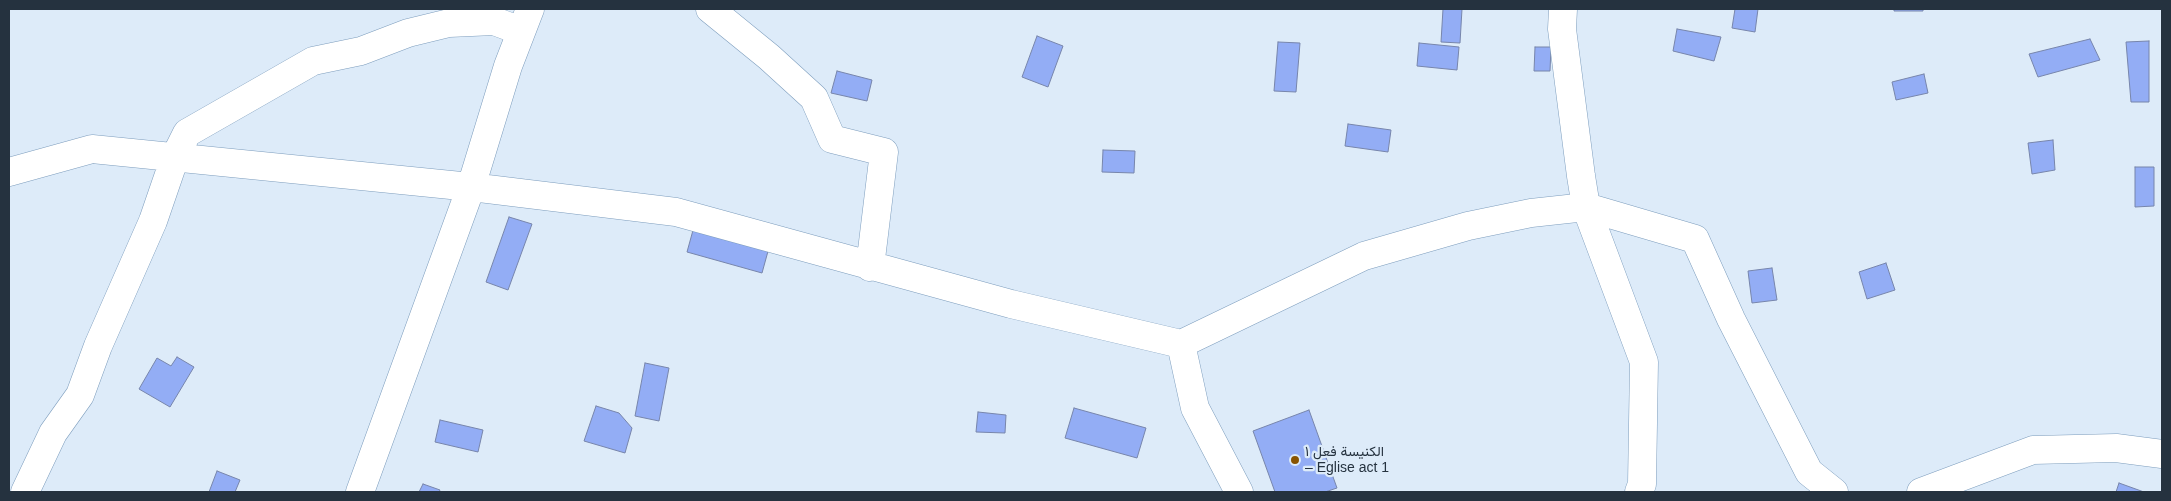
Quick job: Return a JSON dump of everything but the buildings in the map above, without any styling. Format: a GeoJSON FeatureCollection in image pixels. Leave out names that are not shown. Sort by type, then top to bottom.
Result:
{"type":"FeatureCollection","features":[{"type":"Feature","properties":{"kind":"street"},"geometry":{"type":"LineString","coordinates":[[710,9],[769,56],[814,98],[832,139],[884,152],[870,267]]}},
{"type":"Feature","properties":{"kind":"street"},"geometry":{"type":"LineString","coordinates":[[1563,9],[1562,29],[1586,207],[1644,362],[1642,484],[1639,492]]}},
{"type":"Feature","properties":{"kind":"street"},"geometry":{"type":"LineString","coordinates":[[25,492],[53,433],[80,395],[98,346],[153,222],[175,157],[187,133],[313,61],[361,51],[408,33],[449,23],[525,20],[508,66],[472,187],[360,492]]}},
{"type":"Feature","properties":{"kind":"street"},"geometry":{"type":"LineString","coordinates":[[9,172],[92,149],[472,187],[676,212],[870,267],[1011,304],[1181,344],[1364,256],[1468,226],[1531,213],[1586,207],[1695,238],[1730,320],[1809,472],[1834,492]]}},
{"type":"Feature","properties":{"kind":"street"},"geometry":{"type":"LineString","coordinates":[[1181,344],[1195,408],[1239,492]]}},
{"type":"Feature","properties":{"kind":"street"},"geometry":{"type":"LineString","coordinates":[[1921,492],[2033,450],[2116,448],[2162,454]]}},
{"type":"Feature","properties":{"kind":"place","name":"الكنيسة فعل ۱ – Eglise act 1"},"geometry":{"type":"Point","coordinates":[1295,460]}}]}
